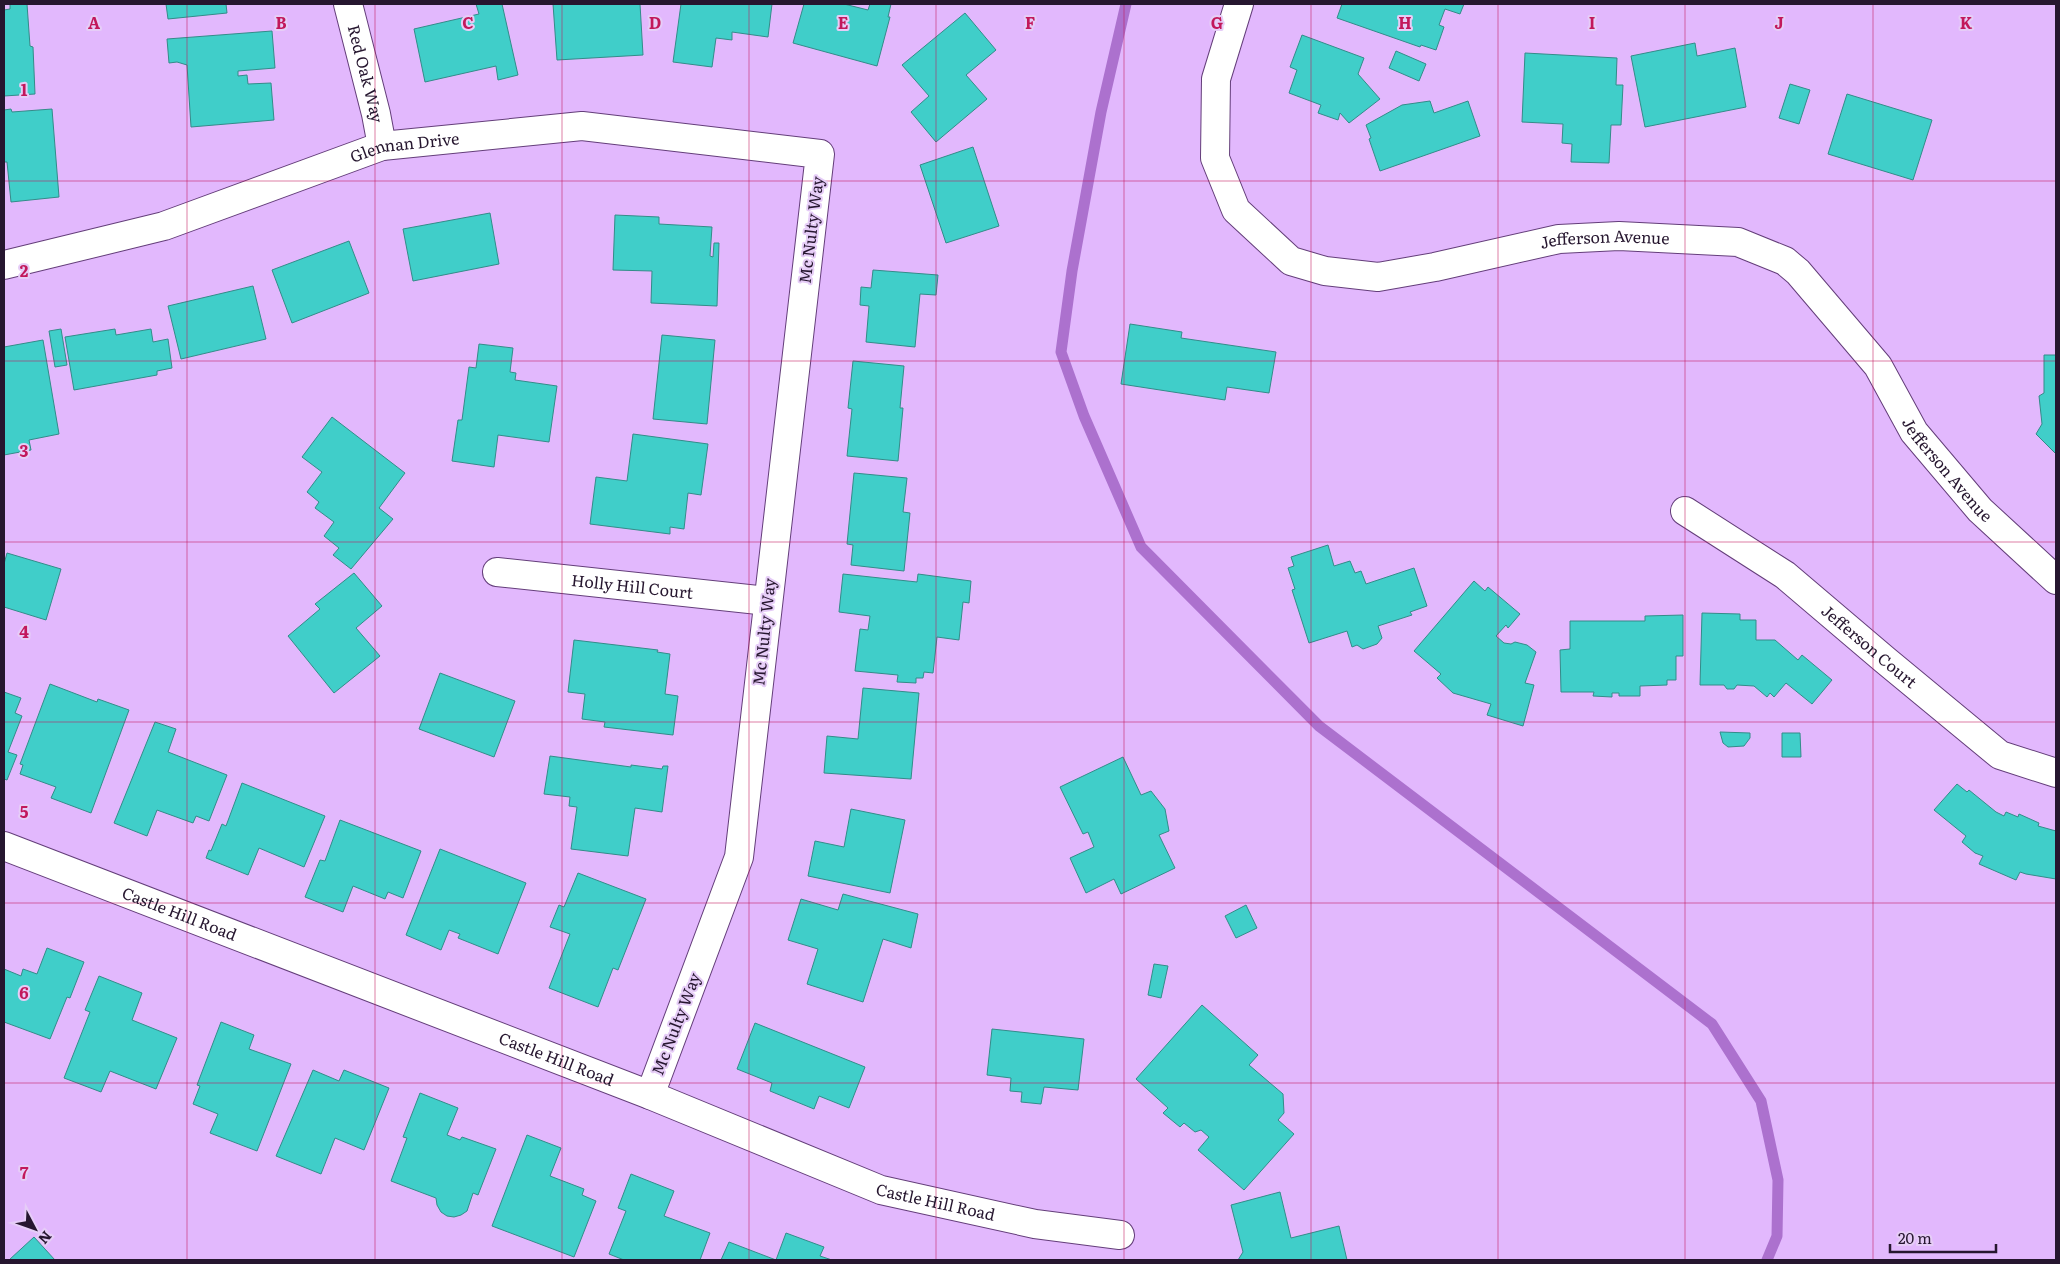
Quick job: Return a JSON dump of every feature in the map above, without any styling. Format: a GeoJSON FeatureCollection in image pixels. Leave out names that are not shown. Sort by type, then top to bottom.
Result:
{"type":"FeatureCollection","features":[{"type":"Feature","properties":{"kind":"street","name":"Red Oak Way"},"geometry":{"type":"LineString","coordinates":[[348,4],[382,146]]}},
{"type":"Feature","properties":{"kind":"street","name":"Jefferson Avenue"},"geometry":{"type":"LineString","coordinates":[[1239,4],[1216,79],[1215,158],[1236,210],[1291,261],[1326,271],[1378,277],[1435,267],[1559,240],[1619,236],[1738,242],[1764,251],[1785,261],[1798,272],[1878,366],[1914,432],[1980,510],[2056,580]]}},
{"type":"Feature","properties":{"kind":"street","name":"Glennan Drive"},"geometry":{"type":"LineString","coordinates":[[4,265],[164,226],[382,146],[582,126],[820,154]]}},
{"type":"Feature","properties":{"kind":"street","name":"Mc Nulty Way"},"geometry":{"type":"LineString","coordinates":[[650,1095],[739,857],[820,154]]}},
{"type":"Feature","properties":{"kind":"street","name":"Jefferson Court"},"geometry":{"type":"LineString","coordinates":[[1685,511],[1785,575],[2000,755],[2056,773]]}},
{"type":"Feature","properties":{"kind":"street","name":"Holly Hill Court"},"geometry":{"type":"LineString","coordinates":[[497,572],[768,601]]}},
{"type":"Feature","properties":{"kind":"street","name":"Castle Hill Road"},"geometry":{"type":"LineString","coordinates":[[4,846],[650,1095],[881,1190],[1035,1224],[1120,1235]]}},
{"type":"Feature","properties":{"kind":"building"},"geometry":{"type":"Polygon","coordinates":[[[10,4],[27,4],[30,46],[33,47],[35,94],[4,96],[4,10],[10,9],[10,4]]]}},
{"type":"Feature","properties":{"kind":"building"},"geometry":{"type":"Polygon","coordinates":[[[166,4],[226,4],[227,13],[168,19],[166,4]]]}},
{"type":"Feature","properties":{"kind":"building"},"geometry":{"type":"Polygon","coordinates":[[[476,4],[502,4],[518,75],[498,80],[496,66],[425,82],[414,29],[479,14],[476,4]]]}},
{"type":"Feature","properties":{"kind":"building"},"geometry":{"type":"Polygon","coordinates":[[[553,4],[640,4],[643,55],[557,60],[553,4]]]}},
{"type":"Feature","properties":{"kind":"building"},"geometry":{"type":"Polygon","coordinates":[[[681,4],[772,4],[768,37],[732,32],[732,40],[716,38],[712,67],[673,62],[681,4]]]}},
{"type":"Feature","properties":{"kind":"building"},"geometry":{"type":"Polygon","coordinates":[[[804,4],[844,4],[868,10],[870,4],[891,4],[888,17],[890,17],[877,66],[793,43],[804,4]]]}},
{"type":"Feature","properties":{"kind":"building"},"geometry":{"type":"Polygon","coordinates":[[[1342,4],[1464,4],[1460,14],[1445,9],[1439,25],[1444,27],[1436,50],[1421,45],[1420,47],[1337,18],[1342,4]]]}},
{"type":"Feature","properties":{"kind":"building"},"geometry":{"type":"Polygon","coordinates":[[[965,13],[996,50],[966,75],[987,99],[936,142],[911,112],[929,96],[902,65],[965,13]]]}},
{"type":"Feature","properties":{"kind":"building"},"geometry":{"type":"Polygon","coordinates":[[[272,31],[275,68],[238,71],[238,76],[247,75],[248,84],[271,83],[274,120],[191,127],[187,65],[177,62],[169,63],[167,39],[272,31]]]}},
{"type":"Feature","properties":{"kind":"building"},"geometry":{"type":"Polygon","coordinates":[[[1302,35],[1364,58],[1358,74],[1380,99],[1349,123],[1340,113],[1338,120],[1318,113],[1321,105],[1289,93],[1297,70],[1290,67],[1302,35]]]}},
{"type":"Feature","properties":{"kind":"building"},"geometry":{"type":"Polygon","coordinates":[[[1695,43],[1697,56],[1735,48],[1746,107],[1645,127],[1631,56],[1695,43]]]}},
{"type":"Feature","properties":{"kind":"building"},"geometry":{"type":"Polygon","coordinates":[[[1396,51],[1426,64],[1419,81],[1389,68],[1396,51]]]}},
{"type":"Feature","properties":{"kind":"building"},"geometry":{"type":"Polygon","coordinates":[[[1525,53],[1617,58],[1616,85],[1623,85],[1621,125],[1611,125],[1609,163],[1571,162],[1572,144],[1562,143],[1563,124],[1522,122],[1525,53]]]}},
{"type":"Feature","properties":{"kind":"building"},"geometry":{"type":"Polygon","coordinates":[[[1790,84],[1810,90],[1799,124],[1779,118],[1790,84]]]}},
{"type":"Feature","properties":{"kind":"building"},"geometry":{"type":"Polygon","coordinates":[[[1847,94],[1932,120],[1913,180],[1828,154],[1847,94]]]}},
{"type":"Feature","properties":{"kind":"building"},"geometry":{"type":"Polygon","coordinates":[[[1430,101],[1434,113],[1468,101],[1480,136],[1380,171],[1366,125],[1402,105],[1430,101]]]}},
{"type":"Feature","properties":{"kind":"building"},"geometry":{"type":"Polygon","coordinates":[[[11,109],[12,112],[52,109],[59,197],[11,202],[7,162],[4,162],[4,110],[11,109]]]}},
{"type":"Feature","properties":{"kind":"building"},"geometry":{"type":"Polygon","coordinates":[[[973,147],[999,226],[946,243],[920,165],[973,147]]]}},
{"type":"Feature","properties":{"kind":"building"},"geometry":{"type":"Polygon","coordinates":[[[490,213],[499,264],[413,281],[403,229],[490,213]]]}},
{"type":"Feature","properties":{"kind":"building"},"geometry":{"type":"Polygon","coordinates":[[[615,215],[659,217],[659,224],[712,227],[710,256],[713,257],[714,243],[719,243],[717,306],[651,303],[652,271],[613,270],[615,215]]]}},
{"type":"Feature","properties":{"kind":"building"},"geometry":{"type":"Polygon","coordinates":[[[349,241],[369,293],[292,323],[272,270],[349,241]]]}},
{"type":"Feature","properties":{"kind":"building"},"geometry":{"type":"Polygon","coordinates":[[[873,270],[938,275],[936,295],[920,294],[915,347],[866,342],[869,306],[860,305],[861,287],[871,288],[873,270]]]}},
{"type":"Feature","properties":{"kind":"building"},"geometry":{"type":"Polygon","coordinates":[[[253,286],[266,339],[181,359],[168,306],[253,286]]]}},
{"type":"Feature","properties":{"kind":"building"},"geometry":{"type":"Polygon","coordinates":[[[1130,324],[1182,332],[1181,338],[1276,352],[1269,393],[1227,387],[1225,400],[1121,384],[1130,324]]]}},
{"type":"Feature","properties":{"kind":"building"},"geometry":{"type":"Polygon","coordinates":[[[61,329],[67,365],[55,367],[49,331],[61,329]]]}},
{"type":"Feature","properties":{"kind":"building"},"geometry":{"type":"Polygon","coordinates":[[[115,329],[116,335],[151,329],[153,342],[168,339],[172,368],[157,371],[157,375],[74,390],[65,337],[115,329]]]}},
{"type":"Feature","properties":{"kind":"building"},"geometry":{"type":"Polygon","coordinates":[[[662,335],[715,340],[707,424],[653,419],[662,335]]]}},
{"type":"Feature","properties":{"kind":"building"},"geometry":{"type":"Polygon","coordinates":[[[43,340],[59,434],[29,440],[31,450],[4,455],[4,347],[43,340]]]}},
{"type":"Feature","properties":{"kind":"building"},"geometry":{"type":"Polygon","coordinates":[[[479,344],[513,348],[510,372],[516,373],[515,380],[557,386],[549,442],[498,435],[494,467],[452,461],[458,420],[462,420],[469,367],[476,368],[479,344]]]}},
{"type":"Feature","properties":{"kind":"building"},"geometry":{"type":"Polygon","coordinates":[[[2044,355],[2056,355],[2056,454],[2036,434],[2042,424],[2039,396],[2044,393],[2044,355]]]}},
{"type":"Feature","properties":{"kind":"building"},"geometry":{"type":"Polygon","coordinates":[[[853,361],[904,366],[900,408],[903,408],[898,461],[847,456],[852,409],[848,408],[853,361]]]}},
{"type":"Feature","properties":{"kind":"building"},"geometry":{"type":"Polygon","coordinates":[[[332,417],[405,473],[379,508],[393,519],[351,569],[333,555],[339,548],[324,536],[334,522],[315,508],[319,502],[307,492],[322,472],[302,457],[332,417]]]}},
{"type":"Feature","properties":{"kind":"building"},"geometry":{"type":"Polygon","coordinates":[[[633,434],[708,444],[701,495],[688,493],[684,529],[670,527],[670,534],[590,524],[596,477],[627,481],[633,434]]]}},
{"type":"Feature","properties":{"kind":"building"},"geometry":{"type":"Polygon","coordinates":[[[854,473],[907,478],[903,512],[910,513],[904,571],[851,565],[853,545],[847,544],[854,473]]]}},
{"type":"Feature","properties":{"kind":"building"},"geometry":{"type":"Polygon","coordinates":[[[1328,545],[1334,566],[1350,561],[1355,573],[1361,571],[1366,584],[1414,568],[1427,606],[1410,612],[1412,615],[1378,626],[1382,638],[1377,644],[1363,649],[1357,645],[1352,647],[1347,631],[1309,643],[1292,590],[1295,589],[1288,568],[1294,566],[1291,557],[1328,545]]]}},
{"type":"Feature","properties":{"kind":"building"},"geometry":{"type":"Polygon","coordinates":[[[7,553],[61,569],[46,620],[4,607],[4,564],[7,553]]]}},
{"type":"Feature","properties":{"kind":"building"},"geometry":{"type":"Polygon","coordinates":[[[354,573],[382,606],[356,628],[380,656],[334,693],[288,636],[320,609],[315,604],[354,573]]]}},
{"type":"Feature","properties":{"kind":"building"},"geometry":{"type":"Polygon","coordinates":[[[843,574],[917,582],[918,574],[971,581],[969,603],[963,602],[959,640],[937,637],[933,673],[924,672],[923,678],[916,678],[916,683],[897,682],[898,675],[855,671],[860,629],[868,630],[870,616],[839,612],[843,574]]]}},
{"type":"Feature","properties":{"kind":"building"},"geometry":{"type":"Polygon","coordinates":[[[1474,581],[1485,591],[1488,587],[1520,614],[1508,628],[1506,625],[1496,636],[1504,643],[1511,644],[1515,642],[1527,645],[1536,652],[1525,683],[1534,685],[1523,726],[1487,715],[1491,704],[1453,693],[1437,678],[1441,674],[1414,651],[1474,581]]]}},
{"type":"Feature","properties":{"kind":"building"},"geometry":{"type":"Polygon","coordinates":[[[1702,613],[1740,614],[1740,620],[1756,620],[1756,640],[1775,640],[1798,660],[1802,655],[1832,680],[1812,704],[1786,683],[1774,697],[1770,693],[1767,697],[1754,686],[1737,685],[1734,689],[1727,689],[1724,685],[1700,685],[1702,613]]]}},
{"type":"Feature","properties":{"kind":"building"},"geometry":{"type":"Polygon","coordinates":[[[1683,615],[1683,656],[1676,656],[1676,680],[1667,680],[1667,685],[1640,686],[1640,696],[1619,696],[1619,693],[1612,693],[1612,697],[1593,696],[1594,692],[1561,692],[1560,650],[1570,649],[1570,621],[1645,621],[1645,616],[1683,615]]]}},
{"type":"Feature","properties":{"kind":"building"},"geometry":{"type":"Polygon","coordinates":[[[574,640],[658,650],[657,652],[670,654],[665,694],[678,696],[673,735],[604,727],[605,722],[582,719],[585,694],[568,692],[574,640]]]}},
{"type":"Feature","properties":{"kind":"building"},"geometry":{"type":"Polygon","coordinates":[[[440,673],[515,701],[494,757],[419,729],[440,673]]]}},
{"type":"Feature","properties":{"kind":"building"},"geometry":{"type":"Polygon","coordinates":[[[50,684],[97,702],[98,699],[129,710],[91,813],[51,798],[56,787],[20,774],[23,765],[20,764],[50,684]]]}},
{"type":"Feature","properties":{"kind":"building"},"geometry":{"type":"Polygon","coordinates":[[[863,688],[919,693],[911,779],[824,773],[827,736],[858,739],[863,688]]]}},
{"type":"Feature","properties":{"kind":"building"},"geometry":{"type":"Polygon","coordinates":[[[4,692],[21,698],[15,713],[22,716],[8,752],[17,755],[7,780],[4,779],[4,692]]]}},
{"type":"Feature","properties":{"kind":"building"},"geometry":{"type":"Polygon","coordinates":[[[155,722],[176,729],[168,752],[227,775],[209,821],[196,816],[193,823],[157,810],[147,836],[114,823],[155,722]]]}},
{"type":"Feature","properties":{"kind":"building"},"geometry":{"type":"Polygon","coordinates":[[[1720,732],[1750,733],[1750,738],[1744,746],[1728,747],[1723,743],[1720,732]]]}},
{"type":"Feature","properties":{"kind":"building"},"geometry":{"type":"Polygon","coordinates":[[[1782,733],[1800,733],[1801,757],[1782,757],[1782,733]]]}},
{"type":"Feature","properties":{"kind":"building"},"geometry":{"type":"Polygon","coordinates":[[[550,756],[631,767],[631,765],[662,769],[663,766],[668,766],[662,812],[635,808],[628,856],[571,849],[577,807],[569,806],[570,797],[544,794],[550,756]]]}},
{"type":"Feature","properties":{"kind":"building"},"geometry":{"type":"Polygon","coordinates":[[[1123,757],[1141,795],[1151,791],[1165,809],[1169,831],[1159,835],[1175,868],[1121,894],[1114,879],[1086,893],[1070,858],[1094,847],[1088,832],[1083,834],[1060,787],[1123,757]]]}},
{"type":"Feature","properties":{"kind":"building"},"geometry":{"type":"Polygon","coordinates":[[[242,783],[325,816],[304,867],[259,848],[248,875],[206,858],[209,850],[211,851],[222,824],[226,826],[242,783]]]}},
{"type":"Feature","properties":{"kind":"building"},"geometry":{"type":"Polygon","coordinates":[[[1957,784],[1967,792],[1969,790],[1996,812],[2004,816],[2006,812],[2018,817],[2019,814],[2039,823],[2038,826],[2056,831],[2056,879],[2020,872],[2016,880],[1979,864],[1983,856],[1975,853],[1962,842],[1966,836],[1934,810],[1957,784]]]}},
{"type":"Feature","properties":{"kind":"building"},"geometry":{"type":"Polygon","coordinates":[[[851,809],[905,820],[890,893],[808,876],[815,841],[844,847],[851,809]]]}},
{"type":"Feature","properties":{"kind":"building"},"geometry":{"type":"Polygon","coordinates":[[[340,820],[421,851],[403,898],[388,892],[385,899],[353,886],[343,912],[305,897],[320,860],[325,861],[340,820]]]}},
{"type":"Feature","properties":{"kind":"building"},"geometry":{"type":"Polygon","coordinates":[[[440,849],[526,883],[498,954],[458,938],[460,934],[449,930],[441,950],[406,935],[440,849]]]}},
{"type":"Feature","properties":{"kind":"building"},"geometry":{"type":"Polygon","coordinates":[[[578,873],[646,899],[618,970],[613,968],[598,1007],[549,988],[570,934],[550,927],[559,905],[564,907],[578,873]]]}},
{"type":"Feature","properties":{"kind":"building"},"geometry":{"type":"Polygon","coordinates":[[[843,894],[918,914],[911,948],[883,939],[863,1002],[807,984],[818,949],[788,940],[801,899],[838,910],[843,894]]]}},
{"type":"Feature","properties":{"kind":"building"},"geometry":{"type":"Polygon","coordinates":[[[1246,905],[1257,928],[1236,938],[1225,916],[1246,905]]]}},
{"type":"Feature","properties":{"kind":"building"},"geometry":{"type":"Polygon","coordinates":[[[47,948],[84,962],[70,998],[67,997],[50,1039],[4,1022],[4,969],[21,976],[23,969],[37,974],[47,948]]]}},
{"type":"Feature","properties":{"kind":"building"},"geometry":{"type":"Polygon","coordinates":[[[1154,964],[1168,966],[1161,998],[1148,995],[1154,964]]]}},
{"type":"Feature","properties":{"kind":"building"},"geometry":{"type":"Polygon","coordinates":[[[99,976],[142,993],[132,1020],[177,1038],[156,1089],[110,1071],[101,1092],[64,1078],[90,1012],[85,1010],[99,976]]]}},
{"type":"Feature","properties":{"kind":"building"},"geometry":{"type":"Polygon","coordinates":[[[1202,1005],[1258,1055],[1249,1065],[1283,1094],[1284,1113],[1278,1120],[1294,1134],[1244,1190],[1198,1150],[1209,1137],[1201,1130],[1195,1132],[1184,1123],[1180,1127],[1163,1113],[1168,1108],[1136,1079],[1202,1005]]]}},
{"type":"Feature","properties":{"kind":"building"},"geometry":{"type":"Polygon","coordinates":[[[221,1022],[254,1035],[249,1049],[291,1064],[257,1151],[210,1133],[218,1114],[193,1104],[200,1086],[197,1085],[221,1022]]]}},
{"type":"Feature","properties":{"kind":"building"},"geometry":{"type":"Polygon","coordinates":[[[755,1023],[865,1067],[849,1108],[819,1096],[814,1109],[770,1091],[772,1083],[737,1069],[755,1023]]]}},
{"type":"Feature","properties":{"kind":"building"},"geometry":{"type":"Polygon","coordinates":[[[992,1029],[1084,1039],[1078,1090],[1044,1087],[1041,1104],[1021,1102],[1022,1092],[1010,1091],[1011,1078],[987,1075],[992,1029]]]}},
{"type":"Feature","properties":{"kind":"building"},"geometry":{"type":"Polygon","coordinates":[[[313,1070],[339,1081],[344,1070],[389,1088],[364,1150],[335,1138],[321,1174],[276,1156],[313,1070]]]}},
{"type":"Feature","properties":{"kind":"building"},"geometry":{"type":"Polygon","coordinates":[[[420,1093],[458,1108],[447,1135],[460,1140],[462,1137],[496,1149],[478,1195],[473,1193],[467,1211],[461,1215],[447,1216],[441,1212],[436,1198],[391,1181],[407,1138],[403,1137],[420,1093]]]}},
{"type":"Feature","properties":{"kind":"building"},"geometry":{"type":"Polygon","coordinates":[[[527,1135],[561,1148],[550,1176],[584,1189],[582,1195],[596,1201],[574,1257],[492,1226],[527,1135]]]}},
{"type":"Feature","properties":{"kind":"building"},"geometry":{"type":"Polygon","coordinates":[[[631,1174],[674,1191],[664,1216],[710,1233],[700,1260],[624,1260],[609,1254],[626,1211],[618,1208],[631,1174]]]}},
{"type":"Feature","properties":{"kind":"building"},"geometry":{"type":"Polygon","coordinates":[[[1280,1192],[1291,1238],[1339,1226],[1347,1260],[1238,1260],[1243,1252],[1231,1205],[1280,1192]]]}},
{"type":"Feature","properties":{"kind":"building"},"geometry":{"type":"Polygon","coordinates":[[[786,1233],[824,1247],[820,1256],[832,1260],[776,1260],[786,1233]]]}},
{"type":"Feature","properties":{"kind":"building"},"geometry":{"type":"Polygon","coordinates":[[[34,1237],[55,1260],[9,1260],[34,1237]]]}},
{"type":"Feature","properties":{"kind":"building"},"geometry":{"type":"Polygon","coordinates":[[[729,1242],[776,1260],[721,1260],[729,1242]]]}},
{"type":"Feature","properties":{"kind":"waterway"},"geometry":{"type":"LineString","coordinates":[[1126,4],[1101,112],[1072,271],[1061,352],[1084,416],[1141,547],[1319,726],[1712,1024],[1761,1101],[1778,1180],[1777,1236],[1767,1260]]}}]}
